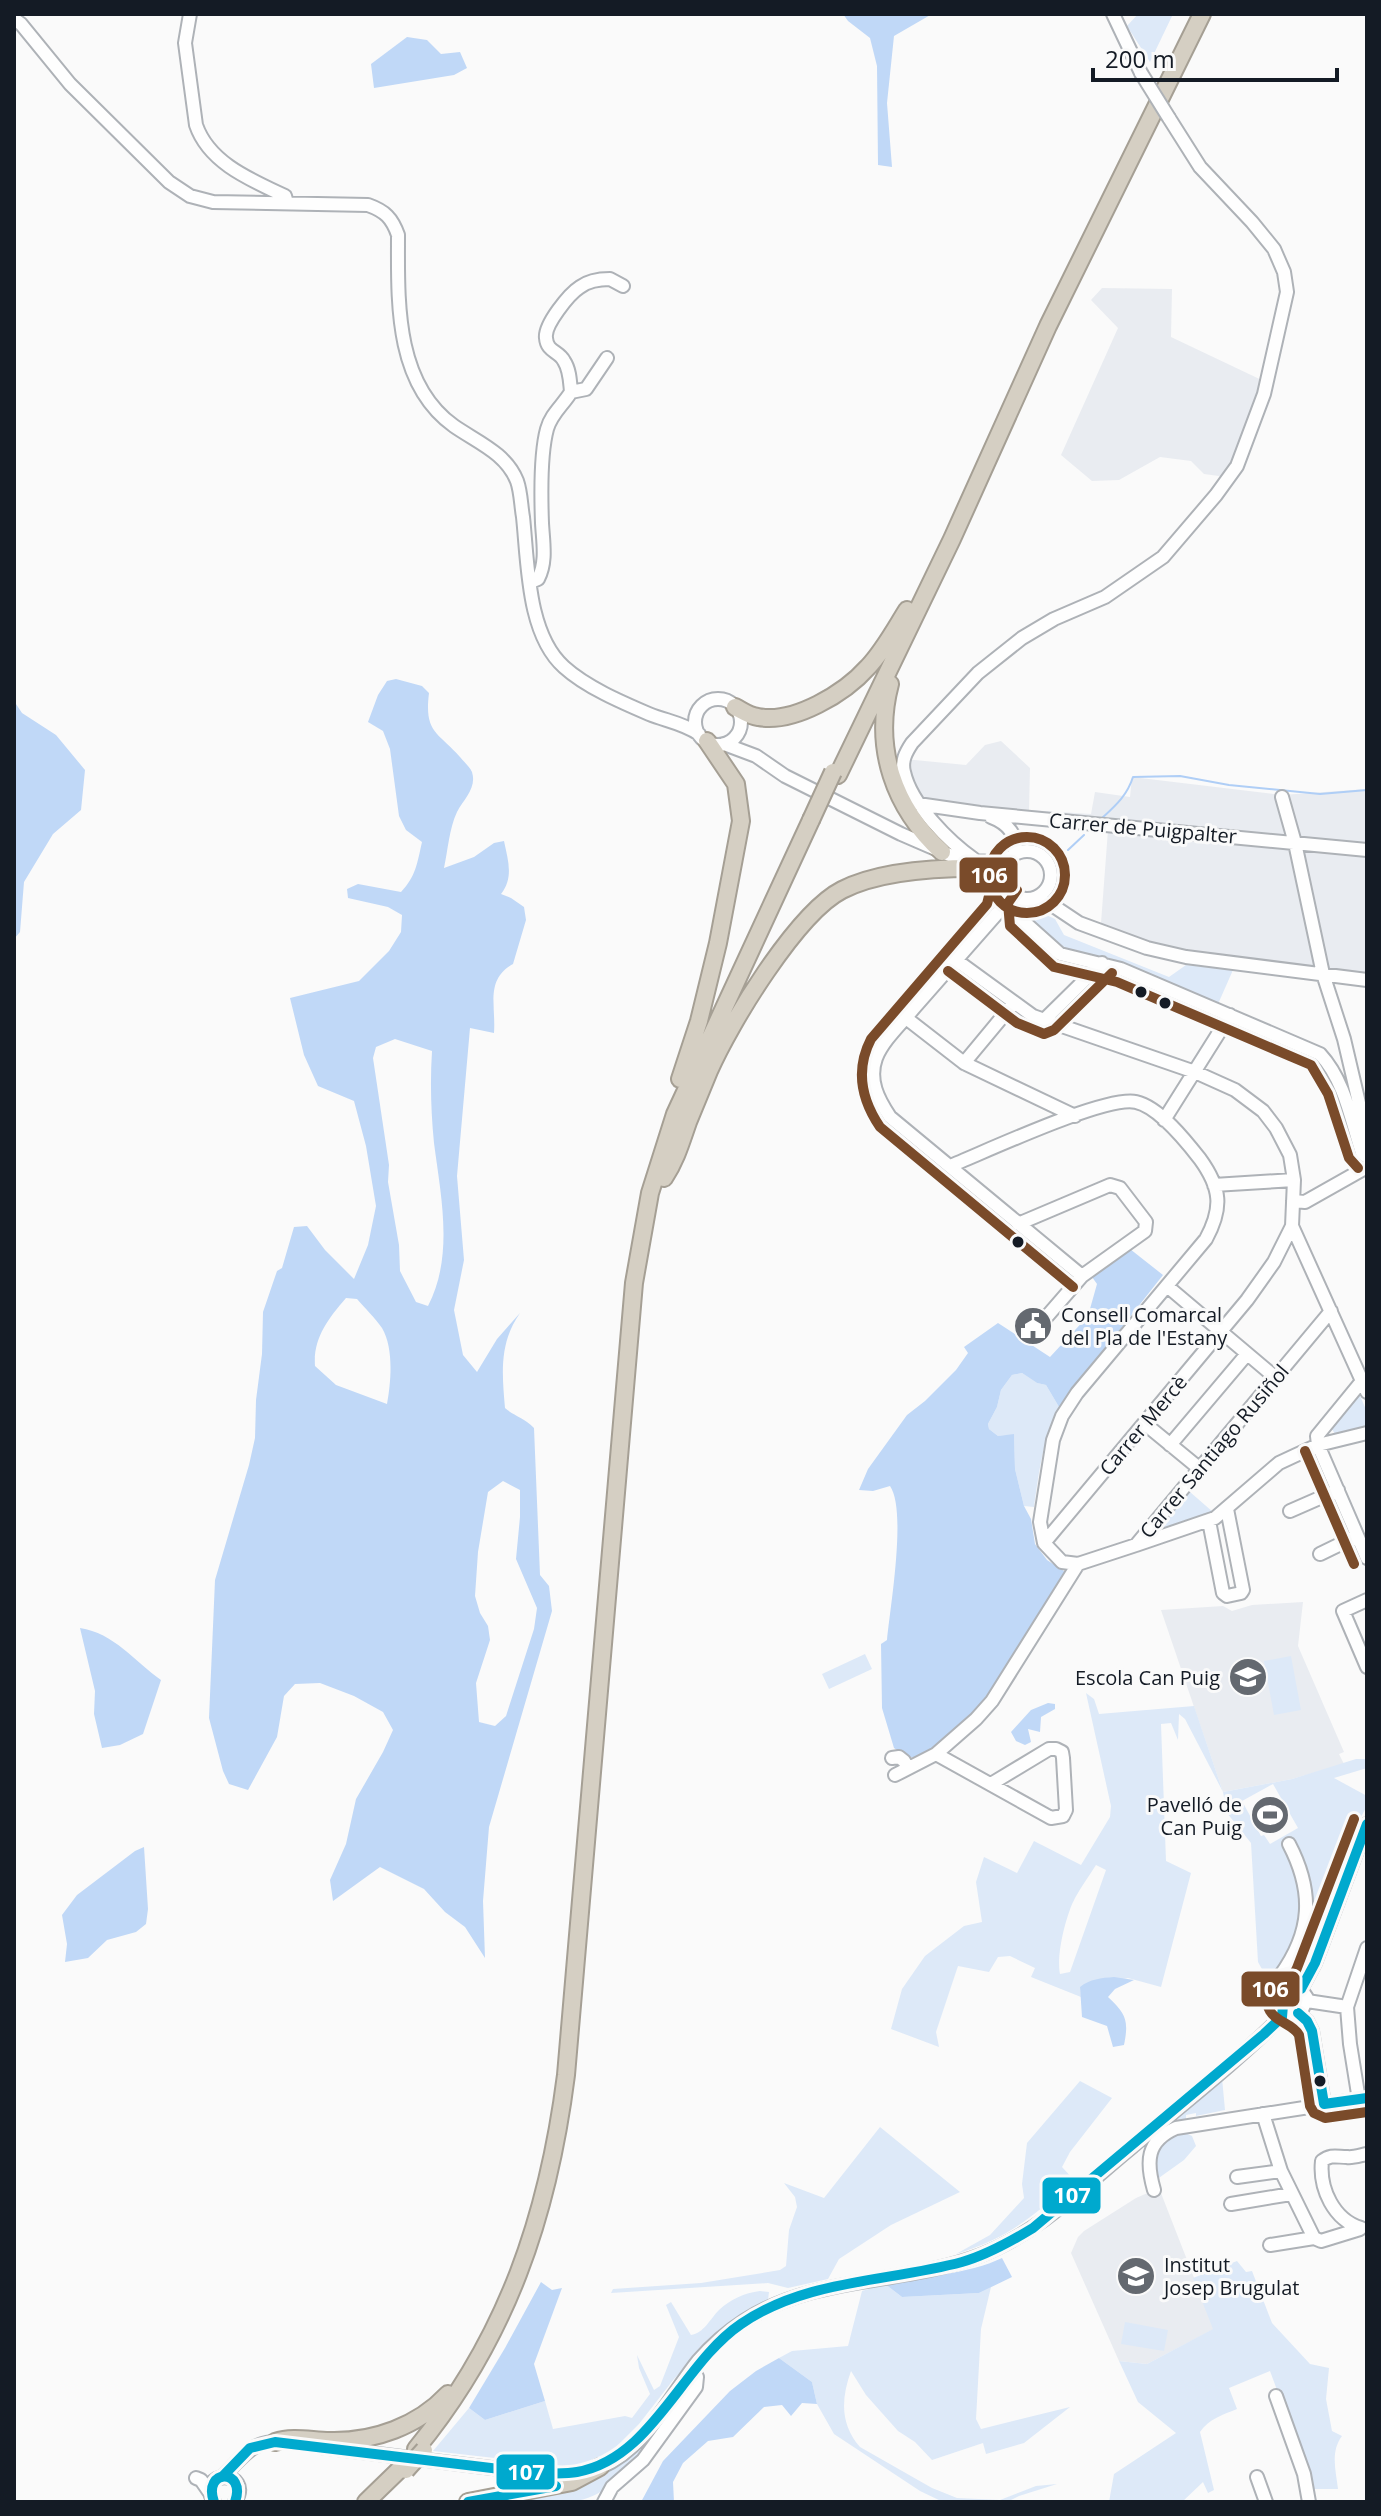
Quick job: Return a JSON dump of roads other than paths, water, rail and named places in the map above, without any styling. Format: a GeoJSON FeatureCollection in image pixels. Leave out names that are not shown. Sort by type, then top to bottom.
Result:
{"type":"FeatureCollection","features":[{"type":"Feature","properties":{"kind":"highway"},"geometry":{"type":"LineString","coordinates":[[836,773],[907,610],[1042,323],[1194,14]]}},
{"type":"Feature","properties":{"kind":"highway"},"geometry":{"type":"LineString","coordinates":[[420,2450],[480,2357],[505,2307],[535,2228],[552,2162],[562,2106],[638,1250],[660,1175],[813,821],[901,645],[1048,326],[1202,14]]}},
{"type":"Feature","properties":{"kind":"highway"},"geometry":{"type":"LineString","coordinates":[[735,707],[766,718],[798,712],[831,697],[869,666],[907,610]]}},
{"type":"Feature","properties":{"kind":"highway"},"geometry":{"type":"LineString","coordinates":[[901,645],[884,715],[889,770],[907,812],[942,852]]}},
{"type":"Feature","properties":{"kind":"highway"},"geometry":{"type":"LineString","coordinates":[[376,2502],[464,2398],[505,2326],[543,2232],[565,2148],[574,2082],[642,1298],[660,1175],[656,1159],[699,1021],[739,841],[740,803],[736,784],[703,738]]}},
{"type":"Feature","properties":{"kind":"highway"},"geometry":{"type":"LineString","coordinates":[[660,1175],[674,1164],[694,1108],[727,1034],[782,951],[815,909],[842,890],[874,879],[970,863]]}},
{"type":"Feature","properties":{"kind":"highway"},"geometry":{"type":"LineString","coordinates":[[275,2442],[297,2439],[361,2440],[399,2428],[422,2417],[441,2402],[480,2357]]}},
{"type":"Feature","properties":{"kind":"highway"},"geometry":{"type":"LineString","coordinates":[[468,2502],[572,2482],[600,2467]]}},
{"type":"Feature","properties":{"kind":"highway"},"geometry":{"type":"LineString","coordinates":[[366,2502],[403,2470]]}},
{"type":"Feature","properties":{"kind":"street"},"geometry":{"type":"LineString","coordinates":[[190,14],[185,43],[196,125],[201,137],[209,150],[227,165],[285,196],[287,203]]}},
{"type":"Feature","properties":{"kind":"street"},"geometry":{"type":"LineString","coordinates":[[970,863],[918,804],[903,771],[905,755],[912,743],[978,673],[1022,638],[1054,619],[1105,597],[1163,557],[1216,495],[1237,466],[1255,420],[1264,394],[1287,292],[1284,272],[1274,249],[1200,167],[1141,73],[1113,14]]}},
{"type":"Feature","properties":{"kind":"street"},"geometry":{"type":"LineString","coordinates":[[14,19],[70,84],[169,182],[181,190],[213,202],[368,205],[386,213],[393,221],[398,235],[400,324],[409,359],[422,390],[434,407],[451,424],[501,458],[511,470],[520,497],[533,605],[542,636],[564,667],[619,700],[687,726],[703,738],[756,756],[805,787],[996,875],[1026,899],[1057,908],[1079,923],[1147,948],[1186,957],[1367,980]]}},
{"type":"Feature","properties":{"kind":"street"},"geometry":{"type":"LineString","coordinates":[[569,396],[565,362],[549,349],[547,327],[584,284],[610,279],[623,286]]}},
{"type":"Feature","properties":{"kind":"street"},"geometry":{"type":"LineString","coordinates":[[531,582],[538,579],[544,565],[542,503],[547,429],[552,416],[569,396],[586,389],[607,358]]}},
{"type":"Feature","properties":{"kind":"street"},"geometry":{"type":"LineString","coordinates":[[671,720],[720,699],[735,707],[740,714],[747,742],[756,756]]}},
{"type":"Feature","properties":{"kind":"street"},"geometry":{"type":"LineString","coordinates":[[701,707],[696,718],[703,738]]}},
{"type":"Feature","properties":{"kind":"street"},"geometry":{"type":"LineString","coordinates":[[724,744],[737,735],[741,726]]}},
{"type":"Feature","properties":{"kind":"street"},"geometry":{"type":"LineString","coordinates":[[1282,797],[1323,974],[1344,1039],[1367,1137]]}},
{"type":"Feature","properties":{"kind":"street","name":"Carrer de Puigpalter"},"geometry":{"type":"LineString","coordinates":[[918,804],[980,813],[1367,850]]}},
{"type":"Feature","properties":{"kind":"street"},"geometry":{"type":"LineString","coordinates":[[944,831],[946,817],[954,810]]}},
{"type":"Feature","properties":{"kind":"street"},"geometry":{"type":"LineString","coordinates":[[980,813],[998,820],[1011,831],[1016,844],[1004,866],[1001,909]]}},
{"type":"Feature","properties":{"kind":"street"},"geometry":{"type":"LineString","coordinates":[[970,863],[989,862],[1025,851],[1040,854],[1050,866],[1050,882],[1057,908]]}},
{"type":"Feature","properties":{"kind":"street"},"geometry":{"type":"LineString","coordinates":[[1050,882],[1044,892],[1001,909],[906,1018],[876,1059],[873,1079],[876,1092],[890,1117],[1082,1276]]}},
{"type":"Feature","properties":{"kind":"street"},"geometry":{"type":"LineString","coordinates":[[1026,899],[1022,906],[1022,920],[1049,946],[1068,957],[1121,969],[1320,1054],[1330,1064],[1341,1085],[1362,1153],[1367,1157]]}},
{"type":"Feature","properties":{"kind":"street"},"geometry":{"type":"LineString","coordinates":[[956,960],[1013,1004],[1044,1020],[1195,1072],[1235,1090],[1263,1111],[1276,1128],[1290,1155],[1294,1180],[1292,1226],[1364,1387],[1300,1453]]}},
{"type":"Feature","properties":{"kind":"street"},"geometry":{"type":"LineString","coordinates":[[1044,1020],[1102,963]]}},
{"type":"Feature","properties":{"kind":"street"},"geometry":{"type":"LineString","coordinates":[[964,1063],[1013,1004]]}},
{"type":"Feature","properties":{"kind":"street"},"geometry":{"type":"LineString","coordinates":[[1164,1120],[1230,1015]]}},
{"type":"Feature","properties":{"kind":"street"},"geometry":{"type":"LineString","coordinates":[[906,1018],[964,1063],[1075,1116]]}},
{"type":"Feature","properties":{"kind":"street"},"geometry":{"type":"LineString","coordinates":[[895,1775],[936,1754],[992,1701],[1078,1564],[1062,1562],[1044,1543],[1040,1522],[1053,1440],[1062,1416],[1077,1393],[1206,1239],[1219,1208],[1214,1185],[1201,1161],[1164,1120],[1142,1104],[1125,1101],[1109,1103],[950,1166]]}},
{"type":"Feature","properties":{"kind":"street"},"geometry":{"type":"LineString","coordinates":[[1293,1201],[1305,1202],[1367,1167]]}},
{"type":"Feature","properties":{"kind":"street"},"geometry":{"type":"LineString","coordinates":[[1214,1185],[1294,1180]]}},
{"type":"Feature","properties":{"kind":"street"},"geometry":{"type":"LineString","coordinates":[[1018,1224],[1110,1185],[1120,1188],[1146,1222],[1145,1231],[1082,1276],[1043,1321]]}},
{"type":"Feature","properties":{"kind":"street","name":"Carrer Mercè"},"geometry":{"type":"LineString","coordinates":[[1044,1543],[1263,1279],[1292,1226]]}},
{"type":"Feature","properties":{"kind":"street"},"geometry":{"type":"LineString","coordinates":[[1167,1286],[1276,1378]]}},
{"type":"Feature","properties":{"kind":"street","name":"Carrer Santiago Rusiñol"},"geometry":{"type":"LineString","coordinates":[[1078,1564],[1136,1545],[1331,1311]]}},
{"type":"Feature","properties":{"kind":"street"},"geometry":{"type":"LineString","coordinates":[[1170,1445],[1247,1354]]}},
{"type":"Feature","properties":{"kind":"street"},"geometry":{"type":"LineString","coordinates":[[1144,1423],[1200,1469]]}},
{"type":"Feature","properties":{"kind":"street"},"geometry":{"type":"LineString","coordinates":[[1325,1424],[1336,1440]]}},
{"type":"Feature","properties":{"kind":"street"},"geometry":{"type":"LineString","coordinates":[[1325,1424],[1317,1436],[1318,1445],[1367,1558]]}},
{"type":"Feature","properties":{"kind":"street"},"geometry":{"type":"LineString","coordinates":[[1136,1545],[1209,1521],[1279,1463],[1318,1445],[1367,1433]]}},
{"type":"Feature","properties":{"kind":"street"},"geometry":{"type":"LineString","coordinates":[[1290,1511],[1338,1490]]}},
{"type":"Feature","properties":{"kind":"street"},"geometry":{"type":"LineString","coordinates":[[1209,1521],[1223,1593],[1227,1596],[1241,1593],[1243,1590],[1227,1509]]}},
{"type":"Feature","properties":{"kind":"street"},"geometry":{"type":"LineString","coordinates":[[1320,1554],[1357,1536]]}},
{"type":"Feature","properties":{"kind":"street"},"geometry":{"type":"LineString","coordinates":[[1367,1600],[1343,1611],[1367,1664]]}},
{"type":"Feature","properties":{"kind":"street"},"geometry":{"type":"LineString","coordinates":[[936,1754],[1051,1818],[1063,1816],[1066,1810],[1063,1758],[1062,1752],[1056,1749],[1049,1749],[991,1784]]}},
{"type":"Feature","properties":{"kind":"street"},"geometry":{"type":"LineString","coordinates":[[892,1758],[899,1757],[908,1768]]}},
{"type":"Feature","properties":{"kind":"street"},"geometry":{"type":"LineString","coordinates":[[212,2498],[210,2487],[250,2448],[275,2442],[541,2474],[575,2474],[600,2467],[632,2446],[692,2369],[741,2323],[791,2297],[962,2262],[1016,2239],[1064,2204],[1289,2012],[1304,2009],[1304,1995],[1367,1824]]}},
{"type":"Feature","properties":{"kind":"street"},"geometry":{"type":"LineString","coordinates":[[1287,1990],[1280,1976],[1289,1965],[1301,1938],[1307,1910],[1304,1880],[1289,1844]]}},
{"type":"Feature","properties":{"kind":"street"},"geometry":{"type":"LineString","coordinates":[[1154,2190],[1149,2173],[1151,2149],[1166,2133],[1176,2128],[1363,2099],[1350,2044],[1347,2007],[1367,1948]]}},
{"type":"Feature","properties":{"kind":"street"},"geometry":{"type":"LineString","coordinates":[[1324,2104],[1312,2031],[1307,2021],[1289,2012],[1283,1996],[1287,1990],[1294,1988],[1304,1995],[1347,2007]]}},
{"type":"Feature","properties":{"kind":"street"},"geometry":{"type":"LineString","coordinates":[[1263,2114],[1281,2171],[1314,2238]]}},
{"type":"Feature","properties":{"kind":"street"},"geometry":{"type":"LineString","coordinates":[[1364,2228],[1345,2222],[1330,2199],[1322,2182],[1322,2161],[1327,2157],[1346,2158],[1367,2154]]}},
{"type":"Feature","properties":{"kind":"street"},"geometry":{"type":"LineString","coordinates":[[1237,2177],[1281,2171]]}},
{"type":"Feature","properties":{"kind":"street"},"geometry":{"type":"LineString","coordinates":[[1231,2204],[1291,2194]]}},
{"type":"Feature","properties":{"kind":"street"},"geometry":{"type":"LineString","coordinates":[[1270,2245],[1314,2238],[1321,2241],[1364,2228]]}},
{"type":"Feature","properties":{"kind":"street"},"geometry":{"type":"LineString","coordinates":[[604,2502],[612,2487],[643,2460],[696,2387],[697,2377],[692,2369]]}},
{"type":"Feature","properties":{"kind":"street"},"geometry":{"type":"LineString","coordinates":[[1276,2396],[1304,2474],[1309,2502]]}},
{"type":"Feature","properties":{"kind":"street"},"geometry":{"type":"LineString","coordinates":[[235,2502],[240,2493],[238,2462]]}},
{"type":"Feature","properties":{"kind":"street"},"geometry":{"type":"LineString","coordinates":[[212,2498],[198,2476],[230,2478],[237,2483]]}},
{"type":"Feature","properties":{"kind":"street"},"geometry":{"type":"LineString","coordinates":[[1257,2477],[1266,2502]]}},
{"type":"Feature","properties":{"kind":"waterway"},"geometry":{"type":"LineString","coordinates":[[1100,820],[1124,795],[1133,777],[1180,776],[1229,785],[1320,794],[1367,790]]}},
{"type":"Feature","properties":{"kind":"waterway"},"geometry":{"type":"LineString","coordinates":[[1068,850],[1084,835]]}},
{"type":"Feature","properties":{"kind":"place","name":"Consell Comarcal del Pla de l'Estany"},"geometry":{"type":"Point","coordinates":[1033,1326]}},
{"type":"Feature","properties":{"kind":"place","name":"Escola Can Puig"},"geometry":{"type":"Point","coordinates":[1248,1677]}},
{"type":"Feature","properties":{"kind":"place","name":"Pavelló de Can Puig"},"geometry":{"type":"Point","coordinates":[1270,1815]}},
{"type":"Feature","properties":{"kind":"place","name":"Institut Josep Brugulat"},"geometry":{"type":"Point","coordinates":[1136,2276]}}]}
